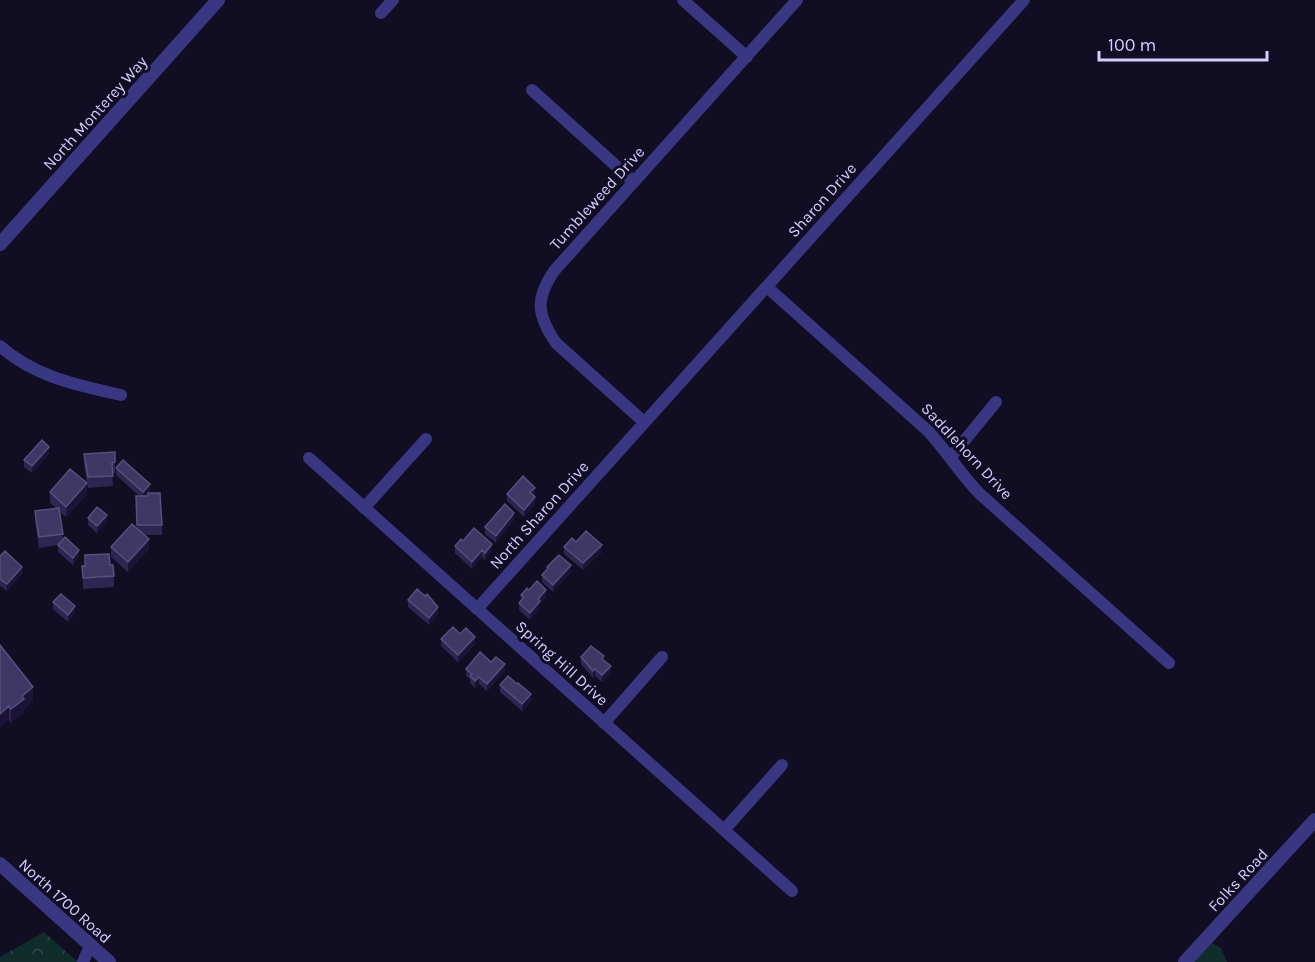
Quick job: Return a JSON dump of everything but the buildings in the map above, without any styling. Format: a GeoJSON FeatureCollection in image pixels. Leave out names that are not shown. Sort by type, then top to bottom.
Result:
{"type":"FeatureCollection","features":[{"type":"Feature","properties":{"kind":"street"},"geometry":{"type":"LineString","coordinates":[[381,13],[393,0]]}},
{"type":"Feature","properties":{"kind":"street"},"geometry":{"type":"LineString","coordinates":[[683,0],[747,57]]}},
{"type":"Feature","properties":{"kind":"street","name":"Tumbleweed Drive"},"geometry":{"type":"LineString","coordinates":[[644,422],[556,343],[543,320],[540,302],[545,285],[554,271],[797,0]]}},
{"type":"Feature","properties":{"kind":"street","name":"Sharon Drive"},"geometry":{"type":"LineString","coordinates":[[644,422],[1024,0]]}},
{"type":"Feature","properties":{"kind":"street","name":"North Monterey Way"},"geometry":{"type":"LineString","coordinates":[[0,244],[217,2]]}},
{"type":"Feature","properties":{"kind":"street"},"geometry":{"type":"LineString","coordinates":[[532,90],[634,182]]}},
{"type":"Feature","properties":{"kind":"street","name":"Saddlehorn Drive"},"geometry":{"type":"LineString","coordinates":[[767,287],[928,431],[980,494],[1169,663]]}},
{"type":"Feature","properties":{"kind":"street"},"geometry":{"type":"LineString","coordinates":[[0,346],[18,361],[45,376],[121,395]]}},
{"type":"Feature","properties":{"kind":"street"},"geometry":{"type":"LineString","coordinates":[[951,457],[996,402]]}},
{"type":"Feature","properties":{"kind":"street","name":"North Sharon Drive"},"geometry":{"type":"LineString","coordinates":[[477,609],[644,422]]}},
{"type":"Feature","properties":{"kind":"street"},"geometry":{"type":"LineString","coordinates":[[364,508],[426,439]]}},
{"type":"Feature","properties":{"kind":"street","name":"Spring Hill Drive"},"geometry":{"type":"LineString","coordinates":[[309,458],[792,891]]}},
{"type":"Feature","properties":{"kind":"street"},"geometry":{"type":"LineString","coordinates":[[604,723],[662,657]]}},
{"type":"Feature","properties":{"kind":"street"},"geometry":{"type":"LineString","coordinates":[[724,830],[782,765]]}},
{"type":"Feature","properties":{"kind":"street","name":"Folks Road"},"geometry":{"type":"LineString","coordinates":[[1185,962],[1315,820]]}},
{"type":"Feature","properties":{"kind":"street","name":"North 1700 Road"},"geometry":{"type":"LineString","coordinates":[[0,864],[109,962]]}},
{"type":"Feature","properties":{"kind":"street"},"geometry":{"type":"LineString","coordinates":[[83,962],[90,946]]}},
{"type":"Feature","properties":{"kind":"green space"},"geometry":{"type":"Polygon","coordinates":[[[44,932],[78,962],[0,962],[0,957],[44,932]]]}},
{"type":"Feature","properties":{"kind":"green space"},"geometry":{"type":"Polygon","coordinates":[[[1205,939],[1221,948],[1227,962],[1185,962],[1205,939]]]}}]}
